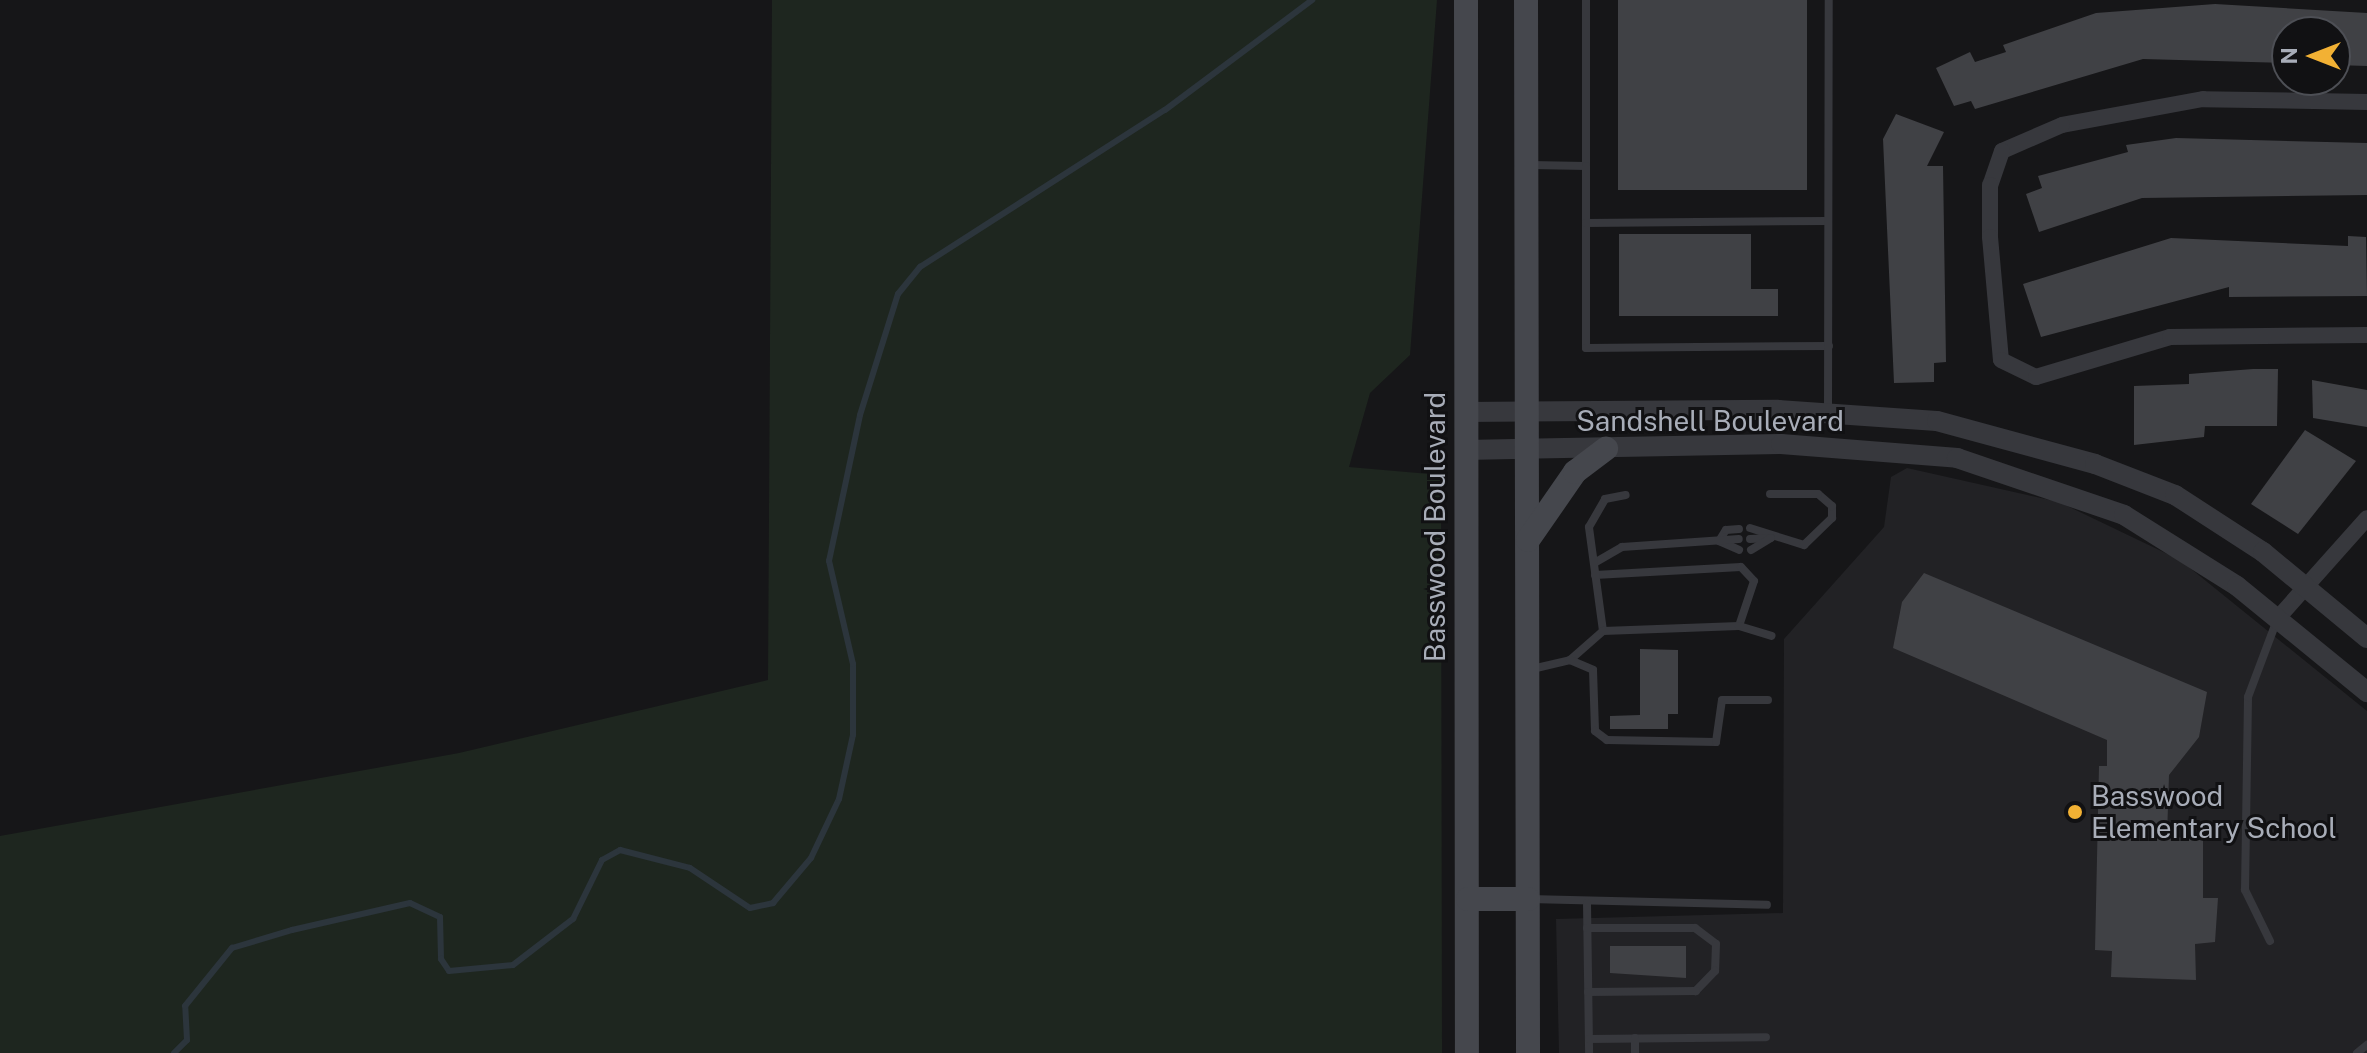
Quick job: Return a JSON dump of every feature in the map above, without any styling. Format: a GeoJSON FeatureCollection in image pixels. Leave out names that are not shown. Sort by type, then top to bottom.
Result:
{"type":"FeatureCollection","features":[{"type":"Feature","properties":{"kind":"main road","name":"Basswood Boulevard"},"geometry":{"type":"LineString","coordinates":[[1466,0],[1467,1053]]}},
{"type":"Feature","properties":{"kind":"main road"},"geometry":{"type":"LineString","coordinates":[[1526,0],[1528,1053]]}},
{"type":"Feature","properties":{"kind":"main road"},"geometry":{"type":"LineString","coordinates":[[1527,542],[1552,498],[1606,449]]}},
{"type":"Feature","properties":{"kind":"main road"},"geometry":{"type":"LineString","coordinates":[[1468,899],[1528,899]]}},
{"type":"Feature","properties":{"kind":"street"},"geometry":{"type":"LineString","coordinates":[[2367,102],[2203,99],[2129,108],[2002,151],[1990,185],[1990,224],[2001,360],[2036,377],[2170,337],[2367,335]]}},
{"type":"Feature","properties":{"kind":"street","name":"Sandshell Boulevard"},"geometry":{"type":"LineString","coordinates":[[1465,412],[1828,413],[1937,421],[2095,464],[2175,495],[2305,586],[2367,638]]}},
{"type":"Feature","properties":{"kind":"street","name":"Sandshell Boulevard"},"geometry":{"type":"LineString","coordinates":[[1465,450],[1781,444],[1957,458],[2124,515],[2277,619],[2367,692]]}},
{"type":"Feature","properties":{"kind":"street"},"geometry":{"type":"LineString","coordinates":[[2277,619],[2367,518]]}},
{"type":"Feature","properties":{"kind":"lane"},"geometry":{"type":"LineString","coordinates":[[1586,0],[1586,348],[1829,346]]}},
{"type":"Feature","properties":{"kind":"lane"},"geometry":{"type":"LineString","coordinates":[[1828,413],[1829,0]]}},
{"type":"Feature","properties":{"kind":"lane"},"geometry":{"type":"LineString","coordinates":[[1526,165],[1586,166]]}},
{"type":"Feature","properties":{"kind":"lane"},"geometry":{"type":"LineString","coordinates":[[1586,223],[1828,221]]}},
{"type":"Feature","properties":{"kind":"lane"},"geometry":{"type":"LineString","coordinates":[[1750,528],[1771,538],[1804,545],[1832,518],[1832,506],[1818,494],[1770,494]]}},
{"type":"Feature","properties":{"kind":"lane"},"geometry":{"type":"LineString","coordinates":[[1603,631],[1595,575],[1594,510],[1626,495]]}},
{"type":"Feature","properties":{"kind":"lane"},"geometry":{"type":"LineString","coordinates":[[1719,541],[1726,530],[1739,529]]}},
{"type":"Feature","properties":{"kind":"lane"},"geometry":{"type":"LineString","coordinates":[[1750,539],[1771,538]]}},
{"type":"Feature","properties":{"kind":"lane"},"geometry":{"type":"LineString","coordinates":[[1751,550],[1771,538]]}},
{"type":"Feature","properties":{"kind":"lane"},"geometry":{"type":"LineString","coordinates":[[1596,562],[1622,547],[1739,539]]}},
{"type":"Feature","properties":{"kind":"lane"},"geometry":{"type":"LineString","coordinates":[[1719,541],[1739,550]]}},
{"type":"Feature","properties":{"kind":"lane"},"geometry":{"type":"LineString","coordinates":[[1595,575],[1741,567],[1754,581],[1739,626]]}},
{"type":"Feature","properties":{"kind":"lane"},"geometry":{"type":"LineString","coordinates":[[2270,941],[2245,890],[2248,697],[2277,619]]}},
{"type":"Feature","properties":{"kind":"lane"},"geometry":{"type":"LineString","coordinates":[[1527,670],[1570,660],[1603,631],[1739,626],[1772,636]]}},
{"type":"Feature","properties":{"kind":"lane"},"geometry":{"type":"LineString","coordinates":[[1570,660],[1593,670],[1597,696],[1595,731],[1607,740],[1716,742],[1722,700],[1768,700]]}},
{"type":"Feature","properties":{"kind":"lane"},"geometry":{"type":"LineString","coordinates":[[1528,899],[1587,903],[1767,905]]}},
{"type":"Feature","properties":{"kind":"lane"},"geometry":{"type":"LineString","coordinates":[[1587,903],[1589,1053]]}},
{"type":"Feature","properties":{"kind":"lane"},"geometry":{"type":"LineString","coordinates":[[1587,928],[1695,928],[1716,944],[1715,971],[1696,991],[1588,992]]}},
{"type":"Feature","properties":{"kind":"lane"},"geometry":{"type":"LineString","coordinates":[[1589,1039],[1766,1037]]}},
{"type":"Feature","properties":{"kind":"lane"},"geometry":{"type":"LineString","coordinates":[[1635,1038],[1635,1053]]}},
{"type":"Feature","properties":{"kind":"lane"},"geometry":{"type":"LineString","coordinates":[[2357,1053],[2367,1045]]}},
{"type":"Feature","properties":{"kind":"shaded area"},"geometry":{"type":"Polygon","coordinates":[[[772,0],[1437,0],[1410,355],[1370,393],[1349,467],[1441,475],[1442,1053],[0,1053],[0,836],[459,753],[768,680],[772,0]]]}},
{"type":"Feature","properties":{"kind":"shaded area","name":"Basswood Elementary School"},"geometry":{"type":"Polygon","coordinates":[[[1907,468],[2059,502],[2180,560],[2367,711],[2367,1053],[1559,1053],[1556,919],[1783,913],[1784,639],[1884,527],[1891,477],[1907,468]]]}},
{"type":"Feature","properties":{"kind":"building"},"geometry":{"type":"Polygon","coordinates":[[[1618,0],[1807,0],[1807,190],[1618,190],[1618,0]]]}},
{"type":"Feature","properties":{"kind":"building"},"geometry":{"type":"Polygon","coordinates":[[[2215,4],[2367,13],[2367,66],[2351,66],[2351,16],[2271,16],[2271,63],[2143,59],[1975,109],[1971,101],[1954,106],[1936,68],[1970,52],[1975,62],[2006,52],[2003,45],[2096,13],[2215,4]]]}},
{"type":"Feature","properties":{"kind":"building"},"geometry":{"type":"Polygon","coordinates":[[[1896,114],[1944,132],[1927,166],[1943,166],[1946,362],[1934,363],[1934,382],[1894,383],[1883,139],[1896,114]]]}},
{"type":"Feature","properties":{"kind":"building"},"geometry":{"type":"Polygon","coordinates":[[[2176,138],[2367,143],[2367,195],[2142,198],[2039,232],[2026,194],[2042,188],[2038,176],[2128,152],[2126,145],[2176,138]]]}},
{"type":"Feature","properties":{"kind":"building"},"geometry":{"type":"Polygon","coordinates":[[[1619,234],[1751,234],[1751,289],[1778,289],[1778,316],[1619,316],[1619,234]]]}},
{"type":"Feature","properties":{"kind":"building"},"geometry":{"type":"Polygon","coordinates":[[[2348,236],[2366,237],[2367,296],[2229,297],[2229,287],[2041,337],[2023,284],[2171,238],[2348,246],[2348,236]]]}},
{"type":"Feature","properties":{"kind":"building"},"geometry":{"type":"Polygon","coordinates":[[[2278,369],[2277,426],[2205,426],[2204,437],[2134,445],[2134,386],[2189,384],[2189,374],[2278,369]]]}},
{"type":"Feature","properties":{"kind":"building"},"geometry":{"type":"Polygon","coordinates":[[[2312,380],[2367,390],[2367,427],[2313,418],[2312,380]]]}},
{"type":"Feature","properties":{"kind":"building"},"geometry":{"type":"Polygon","coordinates":[[[2305,430],[2356,461],[2298,534],[2251,504],[2305,430]]]}},
{"type":"Feature","properties":{"kind":"building"},"geometry":{"type":"Polygon","coordinates":[[[1924,573],[2207,692],[2199,737],[2169,775],[2167,837],[2203,838],[2203,898],[2218,898],[2215,942],[2195,944],[2196,980],[2111,977],[2112,951],[2095,950],[2099,766],[2107,766],[2107,740],[1893,648],[1902,602],[1924,573]]]}},
{"type":"Feature","properties":{"kind":"building"},"geometry":{"type":"Polygon","coordinates":[[[1640,649],[1678,650],[1678,714],[1668,714],[1668,729],[1610,729],[1610,716],[1640,715],[1640,649]]]}},
{"type":"Feature","properties":{"kind":"building"},"geometry":{"type":"Polygon","coordinates":[[[1610,946],[1686,946],[1686,978],[1610,973],[1610,946]]]}},
{"type":"Feature","properties":{"kind":"waterway"},"geometry":{"type":"LineString","coordinates":[[174,1053],[187,1040],[185,1006],[232,948],[292,930],[410,903],[440,917],[441,959],[449,971],[513,965],[573,919],[602,860],[620,850],[690,868],[750,908],[773,903],[811,858],[839,799],[853,735],[853,664],[829,561],[860,415],[898,294],[920,267],[1165,110],[1312,0]]}},
{"type":"Feature","properties":{"kind":"place","name":"Basswood Elementary School"},"geometry":{"type":"Point","coordinates":[2075,812]}}]}
